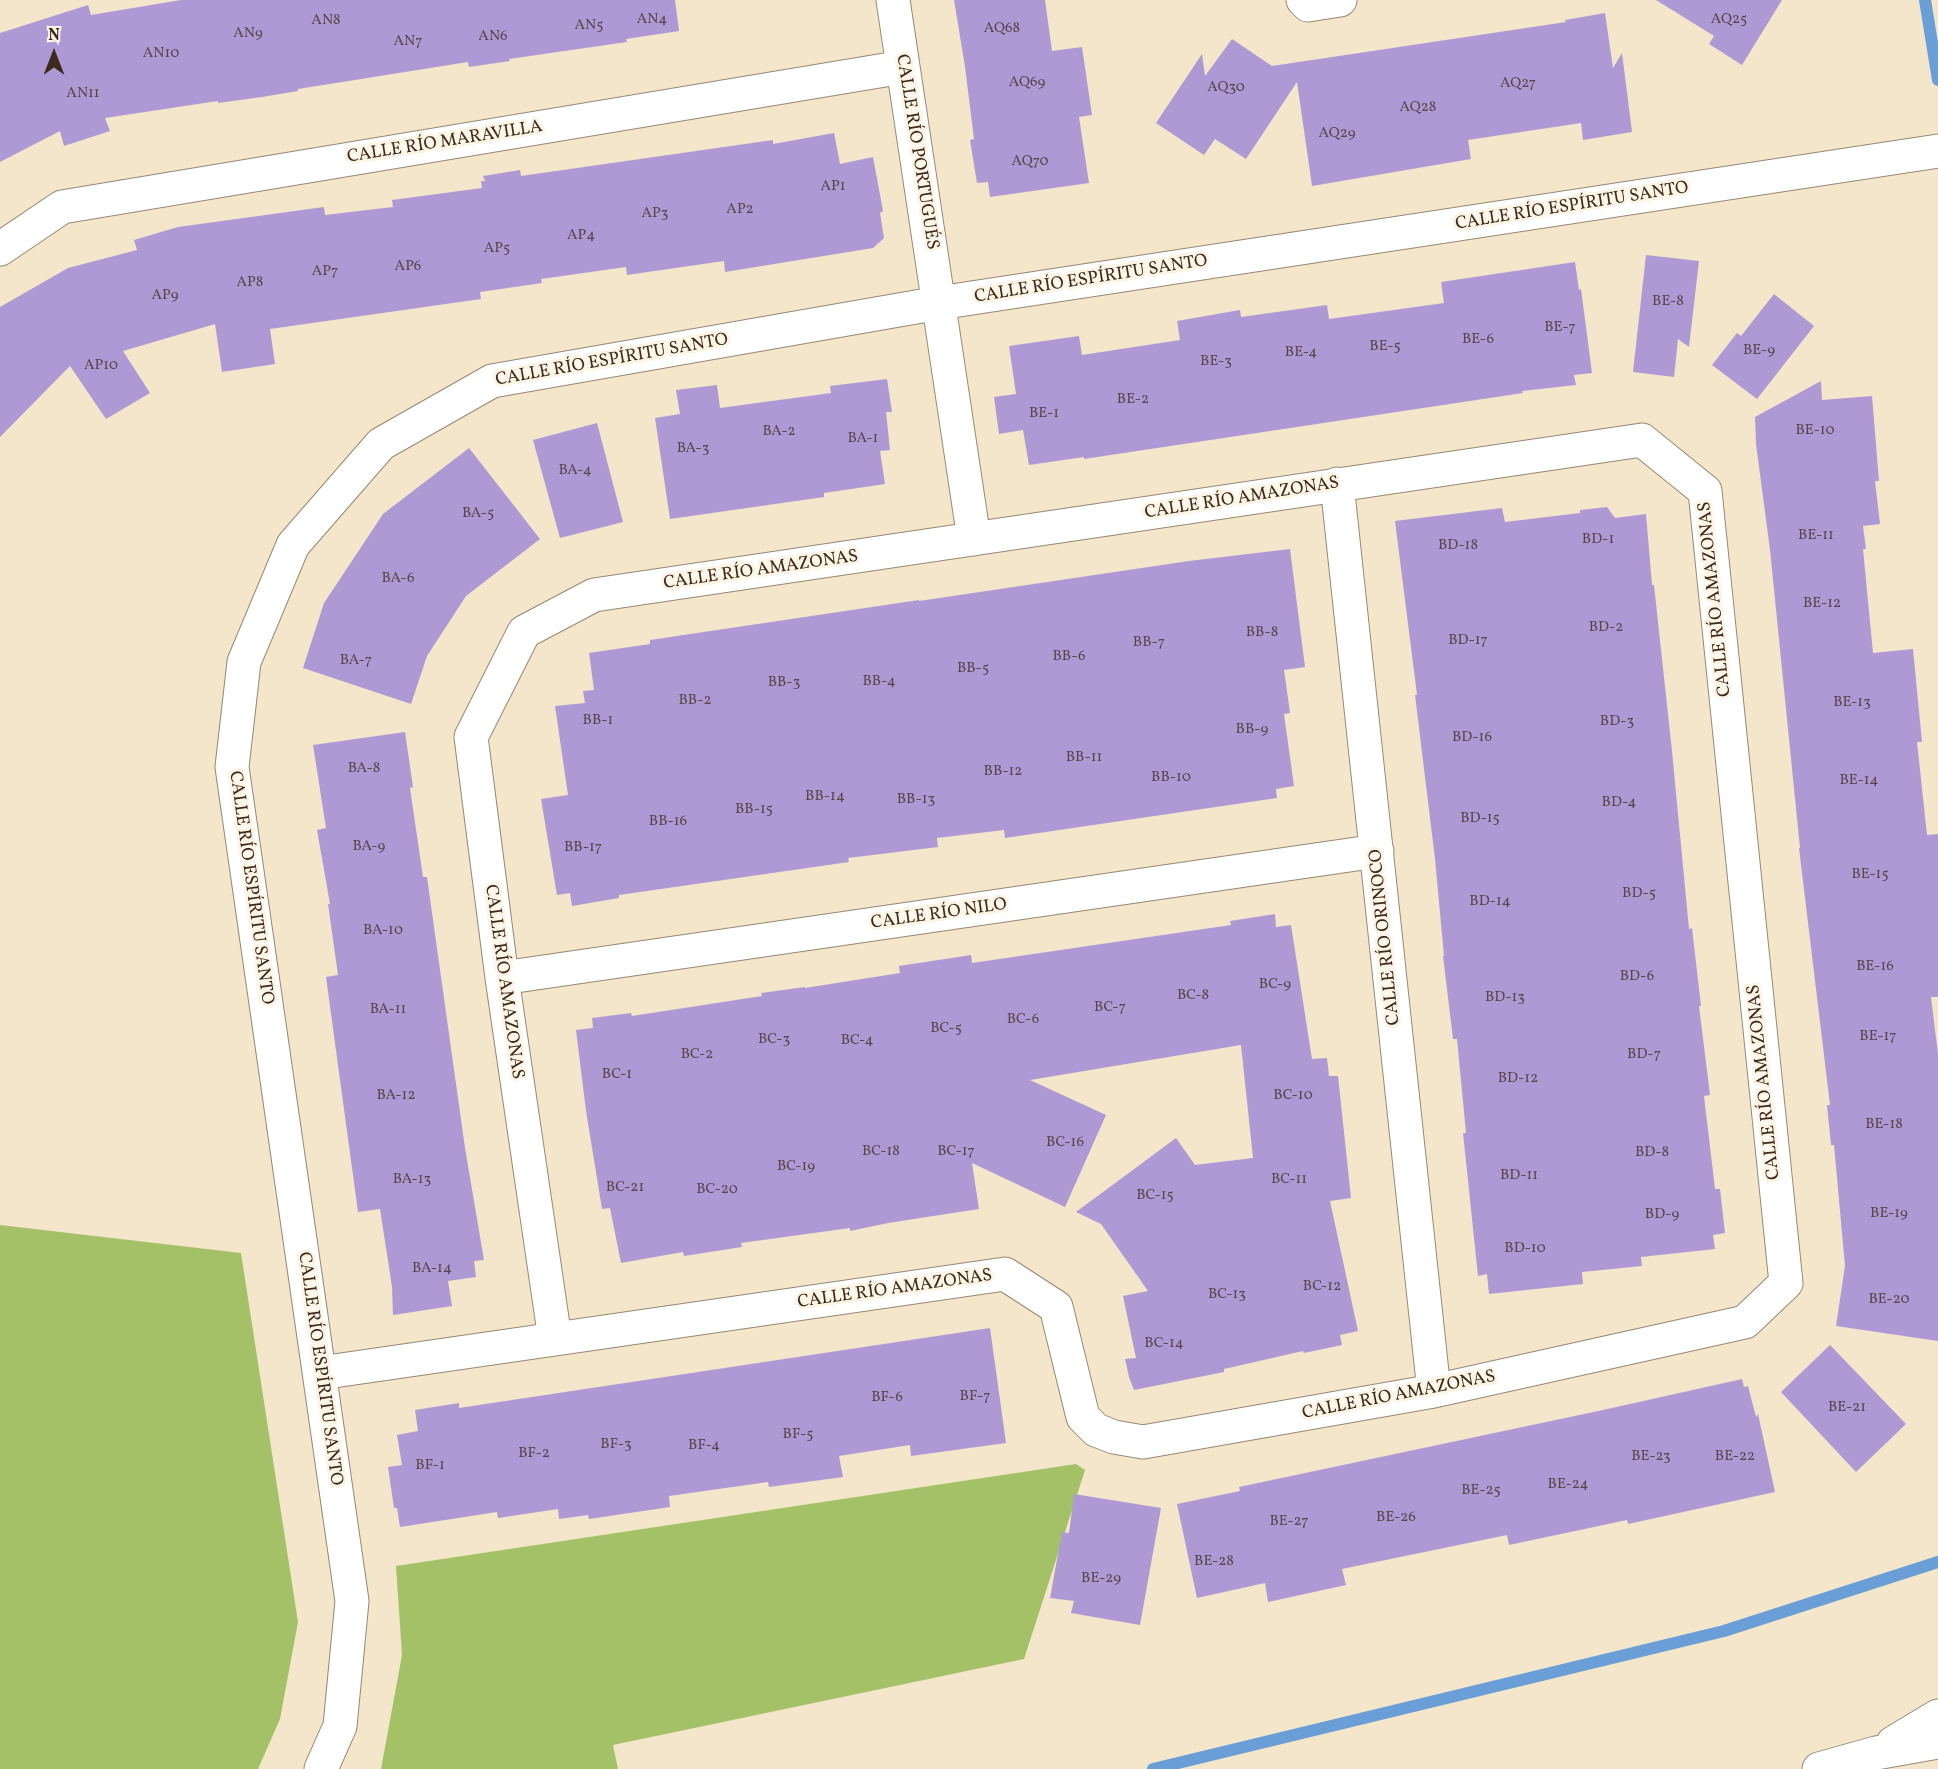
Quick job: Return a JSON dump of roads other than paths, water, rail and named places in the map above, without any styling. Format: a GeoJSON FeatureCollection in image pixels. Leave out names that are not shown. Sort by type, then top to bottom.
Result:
{"type":"FeatureCollection","features":[{"type":"Feature","properties":{"kind":"main road","name":"CALLE RÍO PORTUGUÉS"},"geometry":{"type":"LineString","coordinates":[[893,0],[974,539]]}},
{"type":"Feature","properties":{"kind":"main road"},"geometry":{"type":"LineString","coordinates":[[1303,0],[1308,4],[1340,0]]}},
{"type":"Feature","properties":{"kind":"main road","name":"CALLE RÍO MARAVILLA"},"geometry":{"type":"LineString","coordinates":[[0,249],[62,207],[903,67]]}},
{"type":"Feature","properties":{"kind":"main road","name":"CALLE RÍO ESPÍRITU SANTO"},"geometry":{"type":"LineString","coordinates":[[321,1769],[340,1726],[352,1601],[232,766],[244,662],[293,544],[381,444],[492,381],[939,303],[1938,151]]}},
{"type":"Feature","properties":{"kind":"main road","name":"CALLE RÍO AMAZONAS"},"geometry":{"type":"LineString","coordinates":[[320,1373],[1005,1274],[1056,1307],[1083,1417],[1096,1430],[1114,1437],[1143,1442],[1434,1391],[1745,1322],[1786,1282],[1705,491],[1642,440],[594,595],[524,632],[471,737],[502,978],[555,1339]]}},
{"type":"Feature","properties":{"kind":"main road","name":"CALLE RÍO ORINOCO"},"geometry":{"type":"LineString","coordinates":[[1337,484],[1434,1391]]}},
{"type":"Feature","properties":{"kind":"main road","name":"CALLE RÍO NILO"},"geometry":{"type":"LineString","coordinates":[[502,978],[1377,851]]}},
{"type":"Feature","properties":{"kind":"main road"},"geometry":{"type":"LineString","coordinates":[[1876,1753],[1938,1716]]}},
{"type":"Feature","properties":{"kind":"main road"},"geometry":{"type":"LineString","coordinates":[[1819,1769],[1876,1753],[1938,1742]]}},
{"type":"Feature","properties":{"kind":"waterway"},"geometry":{"type":"LineString","coordinates":[[1925,0],[1938,80]]}},
{"type":"Feature","properties":{"kind":"waterway"},"geometry":{"type":"LineString","coordinates":[[1153,1769],[1724,1631],[1938,1562]]}}]}
